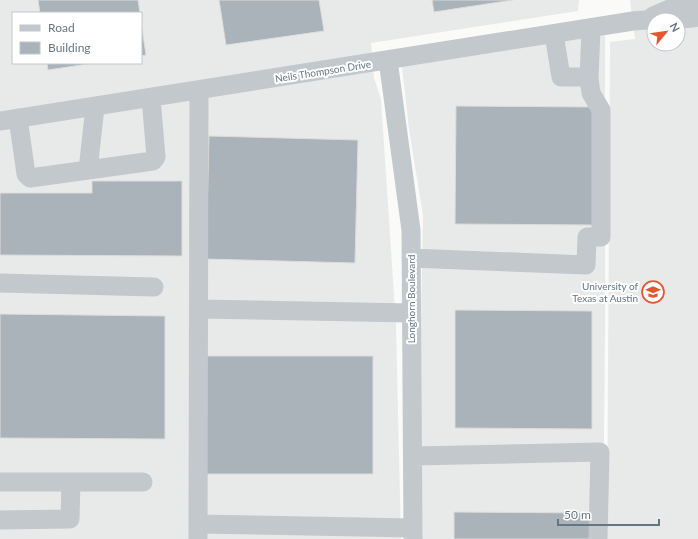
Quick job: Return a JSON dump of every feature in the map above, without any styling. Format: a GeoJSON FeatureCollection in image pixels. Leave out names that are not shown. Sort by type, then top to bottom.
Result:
{"type":"FeatureCollection","features":[{"type":"Feature","properties":{"kind":"street","name":"Neils Thompson Drive"},"geometry":{"type":"LineString","coordinates":[[663,12],[694,0]]}},
{"type":"Feature","properties":{"kind":"street","name":"Neils Thompson Drive"},"geometry":{"type":"LineString","coordinates":[[686,19],[698,17]]}},
{"type":"Feature","properties":{"kind":"street","name":"Neils Thompson Drive"},"geometry":{"type":"LineString","coordinates":[[9,120],[646,19]]}},
{"type":"Feature","properties":{"kind":"street"},"geometry":{"type":"LineString","coordinates":[[411,258],[586,265],[587,237],[601,237],[601,110],[591,94],[589,77],[591,28]]}},
{"type":"Feature","properties":{"kind":"street"},"geometry":{"type":"LineString","coordinates":[[554,34],[561,77],[589,77]]}},
{"type":"Feature","properties":{"kind":"street","name":"Longhorn Boulevard"},"geometry":{"type":"LineString","coordinates":[[388,60],[411,230],[413,533]]}},
{"type":"Feature","properties":{"kind":"street"},"geometry":{"type":"LineString","coordinates":[[199,91],[198,531],[413,533]]}},
{"type":"Feature","properties":{"kind":"street"},"geometry":{"type":"LineString","coordinates":[[9,120],[26,174],[30,178],[153,161],[156,160],[151,98]]}},
{"type":"Feature","properties":{"kind":"street"},"geometry":{"type":"LineString","coordinates":[[88,170],[95,107]]}},
{"type":"Feature","properties":{"kind":"street"},"geometry":{"type":"LineString","coordinates":[[0,283],[154,287]]}},
{"type":"Feature","properties":{"kind":"street"},"geometry":{"type":"LineString","coordinates":[[198,309],[412,313]]}},
{"type":"Feature","properties":{"kind":"street"},"geometry":{"type":"LineString","coordinates":[[413,456],[600,452],[598,539]]}},
{"type":"Feature","properties":{"kind":"street"},"geometry":{"type":"LineString","coordinates":[[0,482],[143,482]]}},
{"type":"Feature","properties":{"kind":"street"},"geometry":{"type":"LineString","coordinates":[[0,520],[70,519],[71,482]]}},
{"type":"Feature","properties":{"kind":"shaded area"},"geometry":{"type":"Polygon","coordinates":[[[0,0],[579,0],[578,11],[371,43],[374,78],[381,99],[396,326],[401,539],[0,539],[0,0]]]}},
{"type":"Feature","properties":{"kind":"shaded area","name":"University of Texas at Austin"},"geometry":{"type":"Polygon","coordinates":[[[630,0],[698,0],[698,539],[607,539],[610,42],[635,39],[630,0]]]}},
{"type":"Feature","properties":{"kind":"shaded area"},"geometry":{"type":"Polygon","coordinates":[[[605,35],[603,539],[420,539],[420,374],[423,216],[409,129],[402,67],[605,35]]]}},
{"type":"Feature","properties":{"kind":"building"},"geometry":{"type":"Polygon","coordinates":[[[38,0],[138,0],[140,12],[40,12],[38,0]]]}},
{"type":"Feature","properties":{"kind":"building"},"geometry":{"type":"Polygon","coordinates":[[[219,0],[319,0],[324,31],[226,45],[219,0]]]}},
{"type":"Feature","properties":{"kind":"building"},"geometry":{"type":"Polygon","coordinates":[[[432,0],[513,0],[434,12],[432,0]]]}},
{"type":"Feature","properties":{"kind":"building"},"geometry":{"type":"Polygon","coordinates":[[[142,29],[146,55],[142,56],[142,29]]]}},
{"type":"Feature","properties":{"kind":"building"},"geometry":{"type":"Polygon","coordinates":[[[47,64],[87,64],[48,70],[47,64]]]}},
{"type":"Feature","properties":{"kind":"building"},"geometry":{"type":"Polygon","coordinates":[[[456,106],[594,107],[594,225],[455,224],[456,106]]]}},
{"type":"Feature","properties":{"kind":"building"},"geometry":{"type":"Polygon","coordinates":[[[209,136],[358,140],[355,263],[206,259],[209,136]]]}},
{"type":"Feature","properties":{"kind":"building"},"geometry":{"type":"Polygon","coordinates":[[[92,181],[182,181],[182,256],[0,255],[0,193],[92,193],[92,181]]]}},
{"type":"Feature","properties":{"kind":"building"},"geometry":{"type":"Polygon","coordinates":[[[455,310],[592,311],[592,429],[455,428],[455,310]]]}},
{"type":"Feature","properties":{"kind":"building"},"geometry":{"type":"Polygon","coordinates":[[[0,314],[165,316],[165,439],[0,438],[0,314]]]}},
{"type":"Feature","properties":{"kind":"building"},"geometry":{"type":"Polygon","coordinates":[[[206,356],[373,356],[373,474],[206,474],[206,356]]]}},
{"type":"Feature","properties":{"kind":"building"},"geometry":{"type":"Polygon","coordinates":[[[454,512],[592,513],[592,539],[454,539],[454,512]]]}},
{"type":"Feature","properties":{"kind":"place","name":"University of Texas at Austin"},"geometry":{"type":"Point","coordinates":[653,292]}}]}
